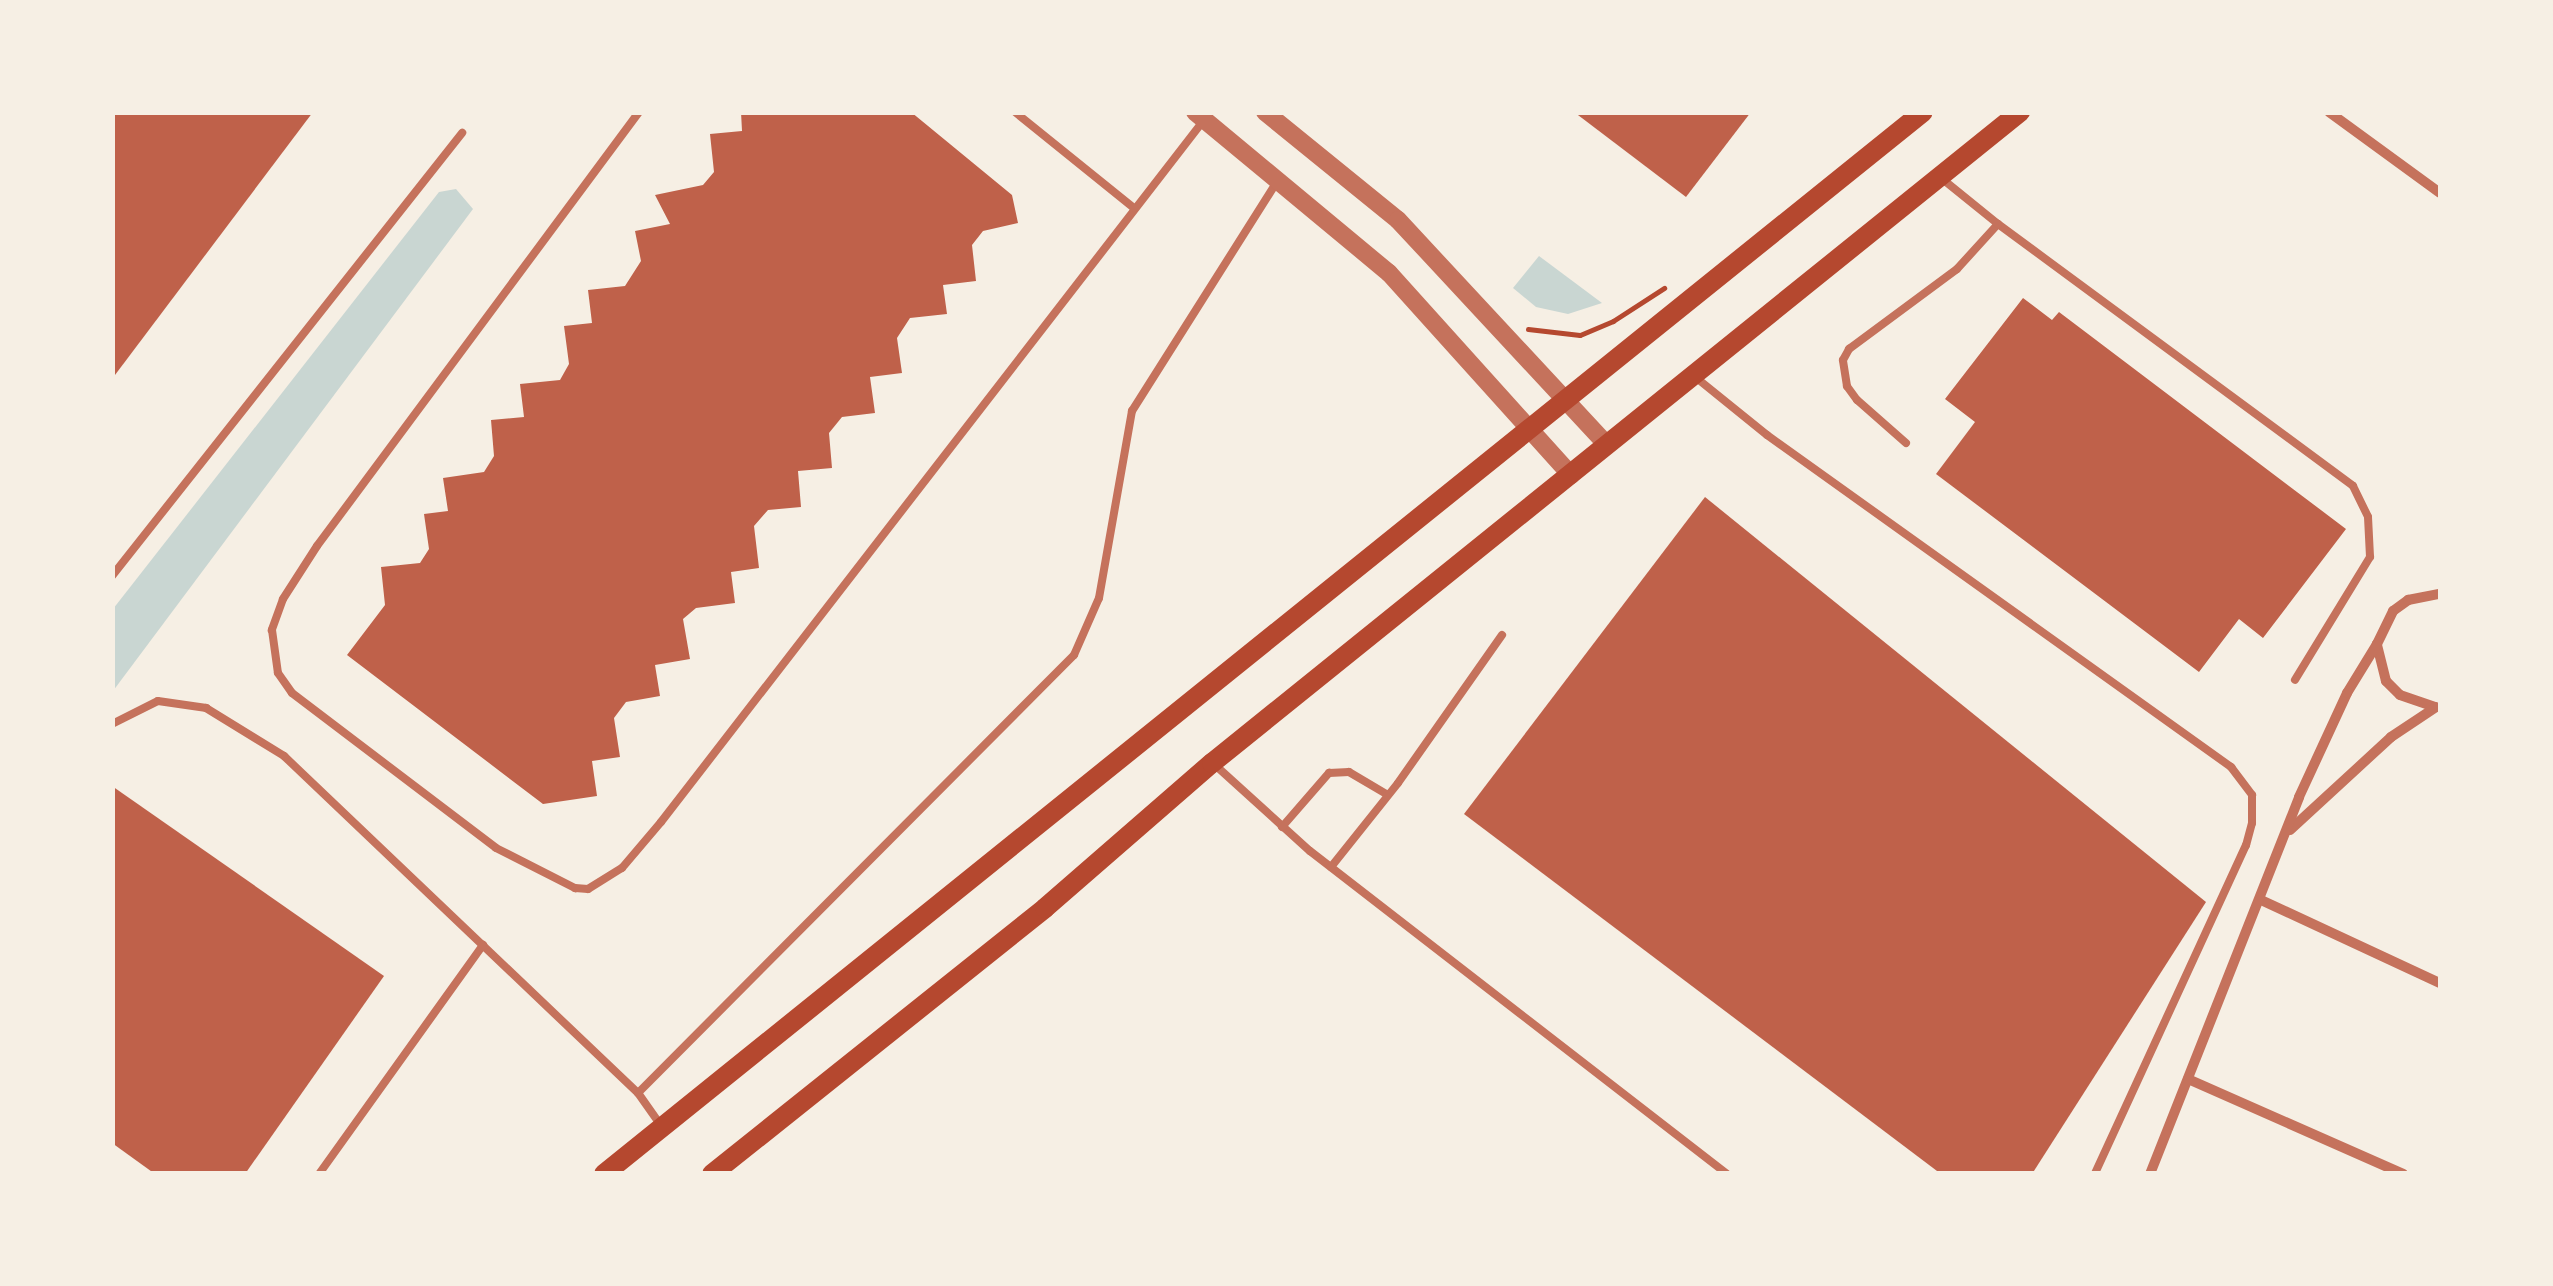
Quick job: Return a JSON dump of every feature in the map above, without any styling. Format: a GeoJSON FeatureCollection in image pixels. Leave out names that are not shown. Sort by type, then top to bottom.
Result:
{"type":"FeatureCollection","features":[{"type":"Feature","properties":{"kind":"main road"},"geometry":{"type":"LineString","coordinates":[[604,1174],[1923,112]]}},
{"type":"Feature","properties":{"kind":"main road"},"geometry":{"type":"LineString","coordinates":[[712,1174],[1046,908],[1212,763],[2020,112]]}},
{"type":"Feature","properties":{"kind":"street"},"geometry":{"type":"LineString","coordinates":[[1265,112],[1398,220],[1607,445]]}},
{"type":"Feature","properties":{"kind":"street"},"geometry":{"type":"LineString","coordinates":[[2329,112],[2440,193]]}},
{"type":"Feature","properties":{"kind":"street"},"geometry":{"type":"LineString","coordinates":[[1200,116],[1388,274],[1570,475]]}},
{"type":"Feature","properties":{"kind":"street"},"geometry":{"type":"LineString","coordinates":[[2150,1174],[2324,743],[2393,611],[2408,600],[2440,594]]}},
{"type":"Feature","properties":{"kind":"street"},"geometry":{"type":"LineString","coordinates":[[2377,644],[2379,664],[2400,696],[2438,707]]}},
{"type":"Feature","properties":{"kind":"street"},"geometry":{"type":"LineString","coordinates":[[2290,830],[2391,737],[2438,707]]}},
{"type":"Feature","properties":{"kind":"street"},"geometry":{"type":"LineString","coordinates":[[2261,900],[2440,983]]}},
{"type":"Feature","properties":{"kind":"street"},"geometry":{"type":"LineString","coordinates":[[2188,1079],[2402,1174]]}},
{"type":"Feature","properties":{"kind":"lane"},"geometry":{"type":"LineString","coordinates":[[640,112],[317,546],[283,600],[272,630],[278,673],[292,693],[496,848],[575,888],[588,889],[622,868],[651,833],[1134,208],[1200,116]]}},
{"type":"Feature","properties":{"kind":"lane"},"geometry":{"type":"LineString","coordinates":[[1015,112],[1134,208]]}},
{"type":"Feature","properties":{"kind":"lane"},"geometry":{"type":"LineString","coordinates":[[112,576],[462,133]]}},
{"type":"Feature","properties":{"kind":"lane"},"geometry":{"type":"LineString","coordinates":[[1940,177],[2353,486],[2368,518],[2370,557],[2295,680]]}},
{"type":"Feature","properties":{"kind":"lane"},"geometry":{"type":"LineString","coordinates":[[638,1093],[1074,655],[1099,598],[1132,410],[1279,179]]}},
{"type":"Feature","properties":{"kind":"lane"},"geometry":{"type":"LineString","coordinates":[[1906,443],[1857,400],[1847,386],[1843,360],[1874,330],[1957,269],[1998,224]]}},
{"type":"Feature","properties":{"kind":"lane"},"geometry":{"type":"LineString","coordinates":[[1694,376],[1829,480],[2231,767],[2252,795],[2252,823],[2246,844],[2095,1174]]}},
{"type":"Feature","properties":{"kind":"lane"},"geometry":{"type":"LineString","coordinates":[[1331,867],[1388,795],[1502,635]]}},
{"type":"Feature","properties":{"kind":"lane"},"geometry":{"type":"LineString","coordinates":[[112,724],[158,700],[206,708],[284,756],[638,1093],[662,1127]]}},
{"type":"Feature","properties":{"kind":"lane"},"geometry":{"type":"LineString","coordinates":[[1212,763],[1282,828],[1727,1174]]}},
{"type":"Feature","properties":{"kind":"lane"},"geometry":{"type":"LineString","coordinates":[[1282,828],[1329,773],[1349,772],[1388,795]]}},
{"type":"Feature","properties":{"kind":"lane"},"geometry":{"type":"LineString","coordinates":[[319,1174],[483,945]]}},
{"type":"Feature","properties":{"kind":"path"},"geometry":{"type":"LineString","coordinates":[[1489,314],[1546,334],[1580,335],[1613,321],[1676,281]]}},
{"type":"Feature","properties":{"kind":"shaded area"},"geometry":{"type":"Polygon","coordinates":[[[456,189],[473,209],[113,691],[113,609],[439,192],[456,189]]]}},
{"type":"Feature","properties":{"kind":"shaded area"},"geometry":{"type":"Polygon","coordinates":[[[1539,256],[1602,303],[1568,314],[1536,307],[1513,288],[1539,256]]]}},
{"type":"Feature","properties":{"kind":"building"},"geometry":{"type":"Polygon","coordinates":[[[112,112],[313,112],[112,379],[112,112]]]}},
{"type":"Feature","properties":{"kind":"building"},"geometry":{"type":"Polygon","coordinates":[[[741,112],[911,112],[1012,195],[1018,223],[983,231],[972,245],[976,281],[943,285],[947,314],[910,318],[897,338],[902,373],[870,377],[875,413],[842,417],[829,433],[832,468],[798,471],[801,507],[768,510],[754,526],[759,568],[731,572],[735,603],[696,608],[683,619],[690,659],[655,665],[660,696],[626,702],[614,718],[620,757],[592,761],[597,796],[543,804],[347,655],[385,605],[381,567],[420,563],[429,549],[424,514],[448,511],[443,478],[484,472],[494,456],[491,420],[524,417],[520,384],[560,380],[569,364],[564,326],[592,323],[588,290],[625,286],[641,261],[635,231],[670,224],[655,195],[703,185],[714,172],[710,134],[742,131],[741,112]]]}},
{"type":"Feature","properties":{"kind":"building"},"geometry":{"type":"Polygon","coordinates":[[[1574,112],[1751,112],[1686,197],[1574,112]]]}},
{"type":"Feature","properties":{"kind":"building"},"geometry":{"type":"Polygon","coordinates":[[[2023,298],[2052,320],[2059,312],[2346,529],[2263,638],[2239,619],[2199,672],[1936,474],[1975,422],[1945,399],[2023,298]]]}},
{"type":"Feature","properties":{"kind":"building"},"geometry":{"type":"Polygon","coordinates":[[[1705,497],[2206,902],[2032,1174],[1941,1174],[1464,814],[1705,497]]]}},
{"type":"Feature","properties":{"kind":"building"},"geometry":{"type":"Polygon","coordinates":[[[112,786],[384,976],[245,1174],[155,1174],[112,1143],[112,786]]]}}]}
